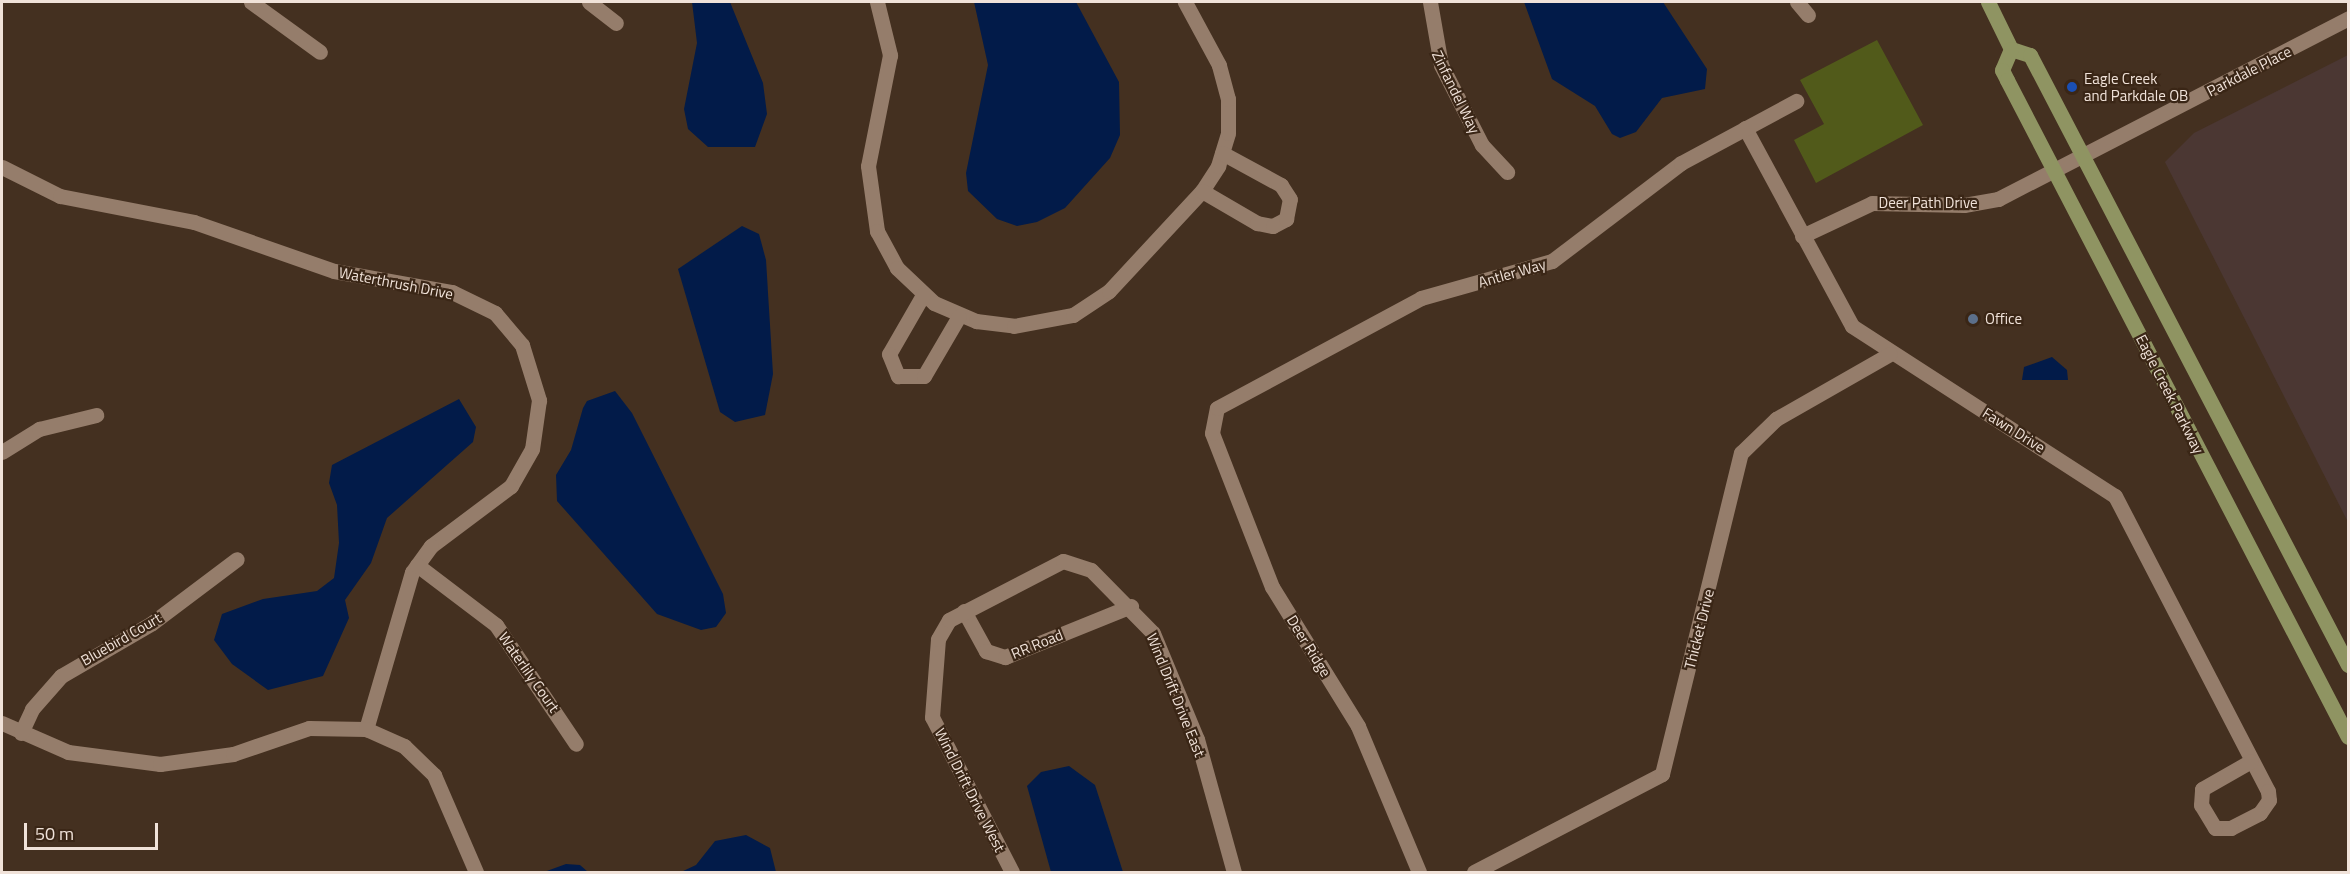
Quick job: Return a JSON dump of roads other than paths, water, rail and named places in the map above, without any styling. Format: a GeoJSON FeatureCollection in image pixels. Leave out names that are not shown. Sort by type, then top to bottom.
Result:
{"type":"FeatureCollection","features":[{"type":"Feature","properties":{"kind":"main road"},"geometry":{"type":"LineString","coordinates":[[1988,2],[2011,50],[2030,55],[2349,665]]}},
{"type":"Feature","properties":{"kind":"main road","name":"Eagle Creek Parkway"},"geometry":{"type":"LineString","coordinates":[[2011,50],[2002,70],[2349,737]]}},
{"type":"Feature","properties":{"kind":"street"},"geometry":{"type":"LineString","coordinates":[[251,2],[320,52]]}},
{"type":"Feature","properties":{"kind":"street"},"geometry":{"type":"LineString","coordinates":[[589,2],[616,23]]}},
{"type":"Feature","properties":{"kind":"street"},"geometry":{"type":"LineString","coordinates":[[877,2],[890,55],[868,166],[870,207],[888,254],[923,295],[960,316],[1014,326],[1081,311],[1121,279],[1202,191],[1222,153],[1229,116],[1225,81],[1185,2]]}},
{"type":"Feature","properties":{"kind":"street","name":"Zinfandel Way"},"geometry":{"type":"LineString","coordinates":[[1430,2],[1441,65],[1482,146],[1507,172]]}},
{"type":"Feature","properties":{"kind":"street"},"geometry":{"type":"LineString","coordinates":[[1797,2],[1808,15]]}},
{"type":"Feature","properties":{"kind":"street","name":"Parkdale Place"},"geometry":{"type":"LineString","coordinates":[[2054,171],[2349,18]]}},
{"type":"Feature","properties":{"kind":"street","name":"Antler Way"},"geometry":{"type":"LineString","coordinates":[[1214,415],[1225,401],[1421,298],[1552,261],[1681,163],[1796,101]]}},
{"type":"Feature","properties":{"kind":"street","name":"Fawn Drive"},"geometry":{"type":"LineString","coordinates":[[1745,128],[1845,318],[1890,354],[2115,496],[2268,791],[2267,807],[2231,828],[2215,828],[2201,805],[2202,789],[2251,761]]}},
{"type":"Feature","properties":{"kind":"street"},"geometry":{"type":"LineString","coordinates":[[1202,191],[1261,225],[1273,226],[1286,219],[1287,191],[1222,153]]}},
{"type":"Feature","properties":{"kind":"street","name":"Waterthrush Drive"},"geometry":{"type":"LineString","coordinates":[[2,167],[60,196],[157,213],[334,271],[452,292],[501,319],[522,345],[535,375],[539,409],[532,449],[505,491],[431,546],[417,565],[399,599],[366,729]]}},
{"type":"Feature","properties":{"kind":"street","name":"Deer Path Drive"},"geometry":{"type":"LineString","coordinates":[[1802,236],[1864,205],[1987,203],[2054,171]]}},
{"type":"Feature","properties":{"kind":"street"},"geometry":{"type":"LineString","coordinates":[[923,295],[890,350],[889,362],[898,376],[924,376],[960,316]]}},
{"type":"Feature","properties":{"kind":"street","name":"Thicket Drive"},"geometry":{"type":"LineString","coordinates":[[1474,873],[1662,774],[1742,453],[1776,419],[1890,354]]}},
{"type":"Feature","properties":{"kind":"street"},"geometry":{"type":"LineString","coordinates":[[2,452],[55,423],[96,415]]}},
{"type":"Feature","properties":{"kind":"street","name":"Deer Ridge"},"geometry":{"type":"LineString","coordinates":[[1214,415],[1212,433],[1272,587],[1358,726],[1419,873]]}},
{"type":"Feature","properties":{"kind":"street","name":"Bluebird Court"},"geometry":{"type":"LineString","coordinates":[[21,733],[32,709],[61,676],[152,623],[237,559]]}},
{"type":"Feature","properties":{"kind":"street","name":"Wind Drift Drive East"},"geometry":{"type":"LineString","coordinates":[[964,611],[1063,561],[1088,567],[1131,606],[1156,638],[1197,739],[1233,873]]}},
{"type":"Feature","properties":{"kind":"street","name":"Waterlily Court"},"geometry":{"type":"LineString","coordinates":[[417,565],[496,625],[576,744]]}},
{"type":"Feature","properties":{"kind":"street","name":"RR Road"},"geometry":{"type":"LineString","coordinates":[[964,611],[986,651],[1005,657],[1131,606]]}},
{"type":"Feature","properties":{"kind":"street","name":"Wind Drift Drive West"},"geometry":{"type":"LineString","coordinates":[[964,611],[949,620],[938,639],[932,717],[1011,873]]}},
{"type":"Feature","properties":{"kind":"street"},"geometry":{"type":"LineString","coordinates":[[2,723],[21,733],[84,756],[160,764],[233,754],[309,728],[366,729],[404,746],[434,775],[476,873]]}},
{"type":"Feature","properties":{"kind":"water"},"geometry":{"type":"Polygon","coordinates":[[[692,2],[730,2],[763,83],[767,114],[755,147],[708,147],[688,129],[684,109],[697,43],[692,2]]]}},
{"type":"Feature","properties":{"kind":"water"},"geometry":{"type":"Polygon","coordinates":[[[974,2],[1076,2],[1119,82],[1120,135],[1110,158],[1065,208],[1037,222],[1017,226],[997,219],[968,191],[966,173],[988,65],[974,2]]]}},
{"type":"Feature","properties":{"kind":"water"},"geometry":{"type":"Polygon","coordinates":[[[1524,2],[1663,2],[1707,69],[1705,89],[1662,98],[1636,132],[1620,138],[1612,134],[1595,106],[1552,79],[1524,2]]]}},
{"type":"Feature","properties":{"kind":"water"},"geometry":{"type":"Polygon","coordinates":[[[742,226],[759,234],[766,260],[773,374],[765,415],[735,422],[720,412],[678,269],[742,226]]]}},
{"type":"Feature","properties":{"kind":"water"},"geometry":{"type":"Polygon","coordinates":[[[2052,357],[2067,370],[2068,380],[2022,380],[2024,367],[2052,357]]]}},
{"type":"Feature","properties":{"kind":"water"},"geometry":{"type":"Polygon","coordinates":[[[615,391],[632,413],[723,594],[726,613],[716,627],[701,630],[657,614],[557,501],[556,475],[571,450],[583,408],[587,401],[615,391]]]}},
{"type":"Feature","properties":{"kind":"water"},"geometry":{"type":"Polygon","coordinates":[[[459,399],[476,427],[473,442],[387,518],[371,563],[345,600],[349,618],[323,676],[268,690],[232,664],[214,640],[222,614],[263,599],[317,591],[334,578],[339,543],[337,505],[329,483],[332,465],[459,399]]]}},
{"type":"Feature","properties":{"kind":"water"},"geometry":{"type":"Polygon","coordinates":[[[1069,766],[1095,785],[1123,872],[1051,872],[1027,786],[1041,772],[1069,766]]]}},
{"type":"Feature","properties":{"kind":"water"},"geometry":{"type":"Polygon","coordinates":[[[746,835],[770,848],[776,872],[681,872],[696,865],[715,841],[746,835]]]}},
{"type":"Feature","properties":{"kind":"water"},"geometry":{"type":"Polygon","coordinates":[[[566,864],[580,865],[588,872],[544,872],[566,864]]]}},
{"type":"Feature","properties":{"kind":"place","name":"Eagle Creek and Parkdale OB"},"geometry":{"type":"Point","coordinates":[2072,87]}},
{"type":"Feature","properties":{"kind":"place","name":"Office"},"geometry":{"type":"Point","coordinates":[1973,319]}}]}
